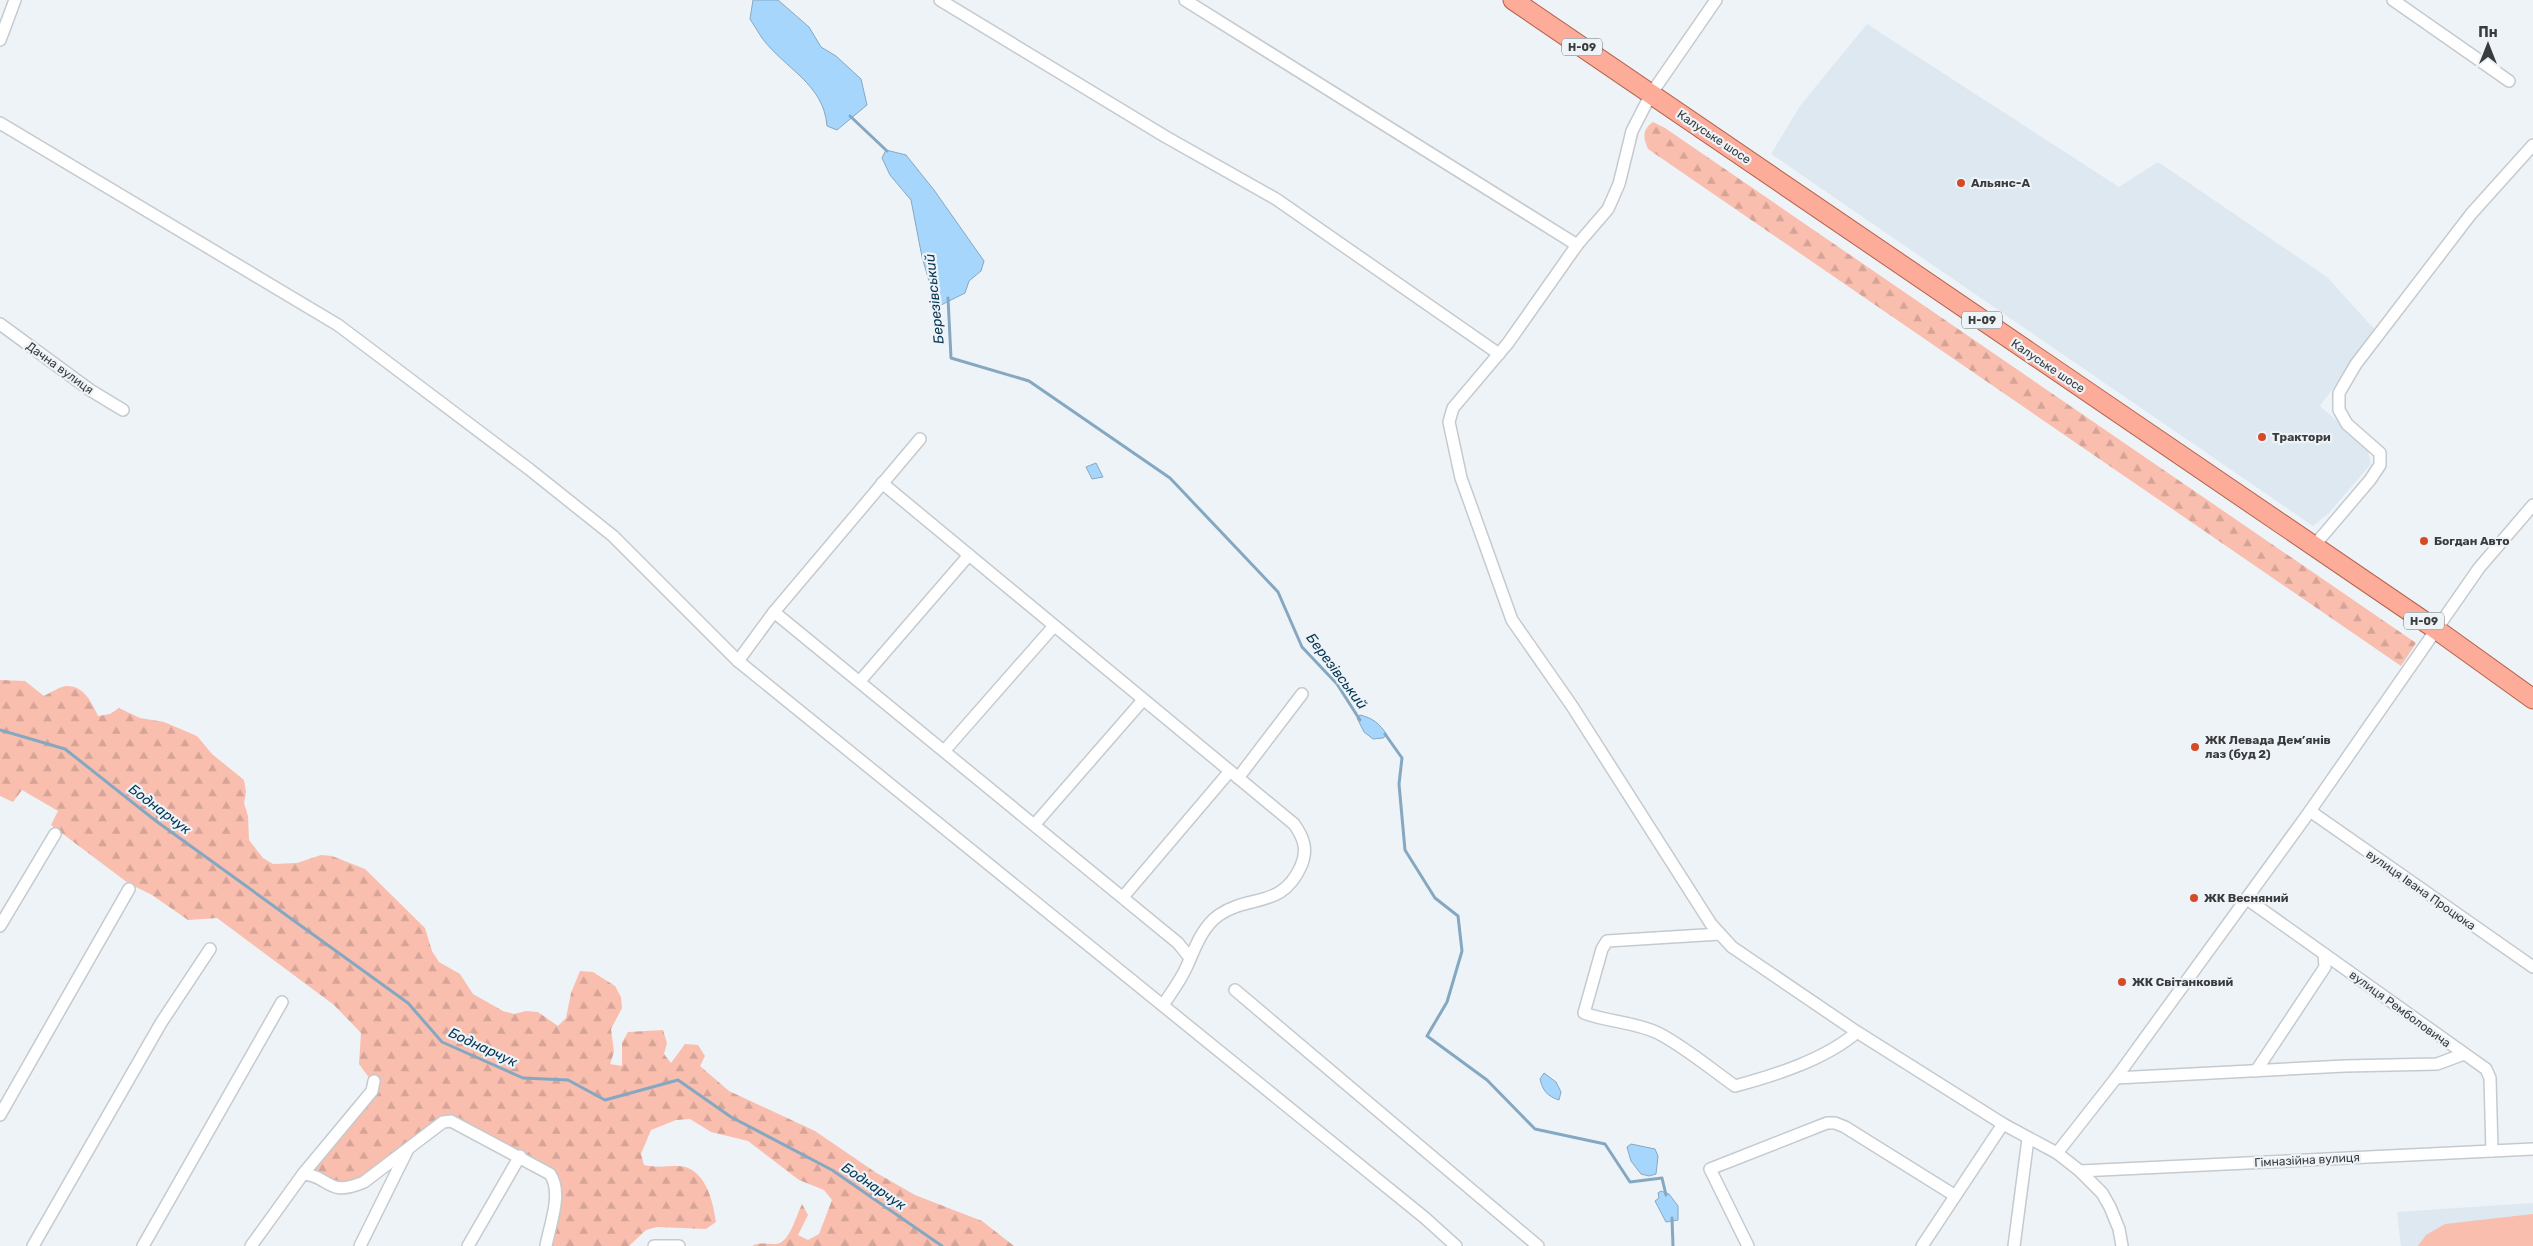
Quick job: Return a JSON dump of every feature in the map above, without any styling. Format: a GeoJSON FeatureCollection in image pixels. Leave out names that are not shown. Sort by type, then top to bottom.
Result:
{"type":"FeatureCollection","features":[{"type":"Feature","properties":{"kind":"main road","name":"Калуське шосе"},"geometry":{"type":"LineString","coordinates":[[1513,0],[2313,547],[2438,630],[2533,699]]}},
{"type":"Feature","properties":{"kind":"street"},"geometry":{"type":"LineString","coordinates":[[0,40],[15,0]]}},
{"type":"Feature","properties":{"kind":"street"},"geometry":{"type":"LineString","coordinates":[[940,0],[1166,137],[1276,199],[1499,354]]}},
{"type":"Feature","properties":{"kind":"street"},"geometry":{"type":"LineString","coordinates":[[1186,0],[1577,245]]}},
{"type":"Feature","properties":{"kind":"street"},"geometry":{"type":"LineString","coordinates":[[1716,0],[1651,94],[1632,131],[1619,184],[1608,209],[1577,245],[1499,354],[1453,408],[1449,422],[1461,478],[1512,620],[1572,706],[1711,924],[1732,947],[1857,1032],[2003,1124],[2057,1153],[2080,1171],[2102,1193],[2110,1207],[2119,1229],[2122,1246]]}},
{"type":"Feature","properties":{"kind":"street"},"geometry":{"type":"LineString","coordinates":[[2393,0],[2509,82]]}},
{"type":"Feature","properties":{"kind":"street"},"geometry":{"type":"LineString","coordinates":[[0,123],[338,325],[529,469],[613,536],[738,661],[1425,1218],[1456,1246]]}},
{"type":"Feature","properties":{"kind":"street"},"geometry":{"type":"LineString","coordinates":[[2313,547],[2370,480],[2380,465],[2380,454],[2347,424],[2339,410],[2339,393],[2356,364],[2471,214],[2533,145]]}},
{"type":"Feature","properties":{"kind":"street","name":"Дачна вулиця"},"geometry":{"type":"LineString","coordinates":[[0,324],[90,390],[123,410]]}},
{"type":"Feature","properties":{"kind":"street"},"geometry":{"type":"LineString","coordinates":[[738,661],[774,612],[920,439]]}},
{"type":"Feature","properties":{"kind":"street"},"geometry":{"type":"LineString","coordinates":[[882,483],[1294,824],[1302,834],[1305,848],[1303,861],[1288,887],[1271,898],[1219,915],[1197,940],[1190,958],[1163,1005]]}},
{"type":"Feature","properties":{"kind":"street"},"geometry":{"type":"LineString","coordinates":[[2057,1153],[2116,1078],[2247,899],[2438,630],[2479,568],[2533,505]]}},
{"type":"Feature","properties":{"kind":"street"},"geometry":{"type":"LineString","coordinates":[[860,682],[969,555]]}},
{"type":"Feature","properties":{"kind":"street"},"geometry":{"type":"LineString","coordinates":[[774,612],[1123,897],[1178,943],[1190,958]]}},
{"type":"Feature","properties":{"kind":"street"},"geometry":{"type":"LineString","coordinates":[[945,750],[1054,626]]}},
{"type":"Feature","properties":{"kind":"street"},"geometry":{"type":"LineString","coordinates":[[1123,897],[1234,775],[1302,694]]}},
{"type":"Feature","properties":{"kind":"street"},"geometry":{"type":"LineString","coordinates":[[1035,824],[1143,700]]}},
{"type":"Feature","properties":{"kind":"street","name":"вулиця Івана Процюка"},"geometry":{"type":"LineString","coordinates":[[2310,811],[2533,967]]}},
{"type":"Feature","properties":{"kind":"street"},"geometry":{"type":"LineString","coordinates":[[0,926],[55,834]]}},
{"type":"Feature","properties":{"kind":"street"},"geometry":{"type":"LineString","coordinates":[[0,1115],[129,889]]}},
{"type":"Feature","properties":{"kind":"street","name":"вулиця Ремболовича"},"geometry":{"type":"LineString","coordinates":[[2247,899],[2490,1073],[2492,1151]]}},
{"type":"Feature","properties":{"kind":"street"},"geometry":{"type":"LineString","coordinates":[[1720,934],[1607,941],[1602,949],[1584,1013],[1603,1020],[1637,1026],[1658,1033],[1736,1086],[1775,1075],[1844,1043],[1857,1032]]}},
{"type":"Feature","properties":{"kind":"street"},"geometry":{"type":"LineString","coordinates":[[33,1246],[161,1023],[210,949]]}},
{"type":"Feature","properties":{"kind":"street"},"geometry":{"type":"LineString","coordinates":[[2256,1071],[2325,967],[2324,954]]}},
{"type":"Feature","properties":{"kind":"street"},"geometry":{"type":"LineString","coordinates":[[1235,990],[1538,1246]]}},
{"type":"Feature","properties":{"kind":"street"},"geometry":{"type":"LineString","coordinates":[[143,1246],[282,1002]]}},
{"type":"Feature","properties":{"kind":"street"},"geometry":{"type":"LineString","coordinates":[[2116,1078],[2437,1064],[2464,1054]]}},
{"type":"Feature","properties":{"kind":"street"},"geometry":{"type":"LineString","coordinates":[[251,1246],[303,1174],[372,1091],[374,1081]]}},
{"type":"Feature","properties":{"kind":"street"},"geometry":{"type":"LineString","coordinates":[[303,1174],[331,1187],[351,1187],[364,1182],[444,1122],[451,1120],[550,1174],[555,1181],[557,1190],[546,1246]]}},
{"type":"Feature","properties":{"kind":"street"},"geometry":{"type":"LineString","coordinates":[[1748,1246],[1710,1169],[1827,1124],[1835,1123],[1845,1127],[1954,1195]]}},
{"type":"Feature","properties":{"kind":"street"},"geometry":{"type":"LineString","coordinates":[[1922,1246],[1954,1195],[2003,1124]]}},
{"type":"Feature","properties":{"kind":"street"},"geometry":{"type":"LineString","coordinates":[[2014,1246],[2028,1138]]}},
{"type":"Feature","properties":{"kind":"street","name":"Гімназійна вулиця"},"geometry":{"type":"LineString","coordinates":[[2080,1171],[2533,1149]]}},
{"type":"Feature","properties":{"kind":"street"},"geometry":{"type":"LineString","coordinates":[[360,1246],[408,1150]]}},
{"type":"Feature","properties":{"kind":"street"},"geometry":{"type":"LineString","coordinates":[[468,1246],[520,1156]]}},
{"type":"Feature","properties":{"kind":"street"},"geometry":{"type":"LineString","coordinates":[[654,1246],[679,1246]]}},
{"type":"Feature","properties":{"kind":"shaded area"},"geometry":{"type":"Polygon","coordinates":[[[1867,24],[2119,187],[2158,162],[2327,277],[2375,330],[2320,406],[2367,447],[2371,464],[2329,513],[2313,526],[1771,154],[1800,106],[1867,24]]]}},
{"type":"Feature","properties":{"kind":"shaded area"},"geometry":{"type":"Polygon","coordinates":[[[2533,1203],[2533,1246],[2401,1246],[2397,1212],[2533,1203]]]}},
{"type":"Feature","properties":{"kind":"green space"},"geometry":{"type":"Polygon","coordinates":[[[1653,122],[1665,128],[2416,643],[2401,666],[1648,149],[1644,134],[1653,122]]]}},
{"type":"Feature","properties":{"kind":"green space"},"geometry":{"type":"Polygon","coordinates":[[[0,680],[25,681],[44,696],[63,687],[72,686],[78,688],[86,696],[98,716],[110,714],[119,708],[140,718],[164,722],[197,736],[212,754],[244,780],[246,792],[244,803],[248,816],[249,840],[263,858],[273,864],[297,863],[321,855],[332,856],[365,869],[425,928],[432,951],[439,962],[460,974],[473,994],[503,1011],[514,1014],[526,1011],[538,1012],[558,1026],[566,1018],[571,993],[580,971],[593,972],[615,986],[621,997],[622,1008],[611,1029],[614,1052],[610,1064],[622,1066],[622,1043],[628,1032],[663,1030],[667,1043],[664,1054],[671,1063],[685,1044],[698,1045],[705,1056],[700,1066],[729,1091],[815,1131],[875,1172],[915,1195],[982,1221],[1014,1246],[752,1246],[775,1244],[784,1240],[792,1229],[802,1204],[808,1215],[798,1235],[808,1240],[819,1234],[832,1200],[824,1190],[799,1180],[748,1141],[711,1132],[690,1119],[676,1120],[651,1130],[641,1154],[644,1165],[657,1167],[678,1166],[695,1172],[702,1179],[710,1196],[716,1222],[706,1229],[657,1227],[646,1230],[629,1246],[548,1246],[555,1176],[456,1118],[363,1180],[348,1186],[303,1169],[370,1088],[370,1079],[359,1064],[361,1033],[334,1005],[217,918],[188,920],[152,895],[128,883],[51,825],[58,811],[22,790],[13,802],[0,796],[0,680]]]}},
{"type":"Feature","properties":{"kind":"green space"},"geometry":{"type":"Polygon","coordinates":[[[2533,1214],[2533,1246],[2418,1246],[2426,1235],[2445,1224],[2533,1214]]]}},
{"type":"Feature","properties":{"kind":"water"},"geometry":{"type":"Polygon","coordinates":[[[753,0],[778,0],[809,27],[821,47],[836,56],[861,79],[867,105],[837,130],[827,126],[819,99],[802,78],[771,49],[750,19],[753,0]]]}},
{"type":"Feature","properties":{"kind":"water"},"geometry":{"type":"Polygon","coordinates":[[[886,150],[906,155],[934,190],[984,261],[981,271],[969,281],[965,293],[939,306],[935,301],[922,257],[911,200],[890,175],[882,158],[886,150]]]}},
{"type":"Feature","properties":{"kind":"water"},"geometry":{"type":"Polygon","coordinates":[[[1096,463],[1103,477],[1092,479],[1086,467],[1096,463]]]}},
{"type":"Feature","properties":{"kind":"water"},"geometry":{"type":"Polygon","coordinates":[[[1360,715],[1376,722],[1387,735],[1383,738],[1373,739],[1364,732],[1357,718],[1360,715]]]}},
{"type":"Feature","properties":{"kind":"water"},"geometry":{"type":"Polygon","coordinates":[[[1544,1073],[1556,1082],[1561,1092],[1559,1100],[1551,1097],[1544,1090],[1540,1079],[1544,1073]]]}},
{"type":"Feature","properties":{"kind":"water"},"geometry":{"type":"Polygon","coordinates":[[[1631,1144],[1655,1149],[1658,1156],[1656,1174],[1649,1176],[1641,1174],[1631,1161],[1627,1147],[1631,1144]]]}},
{"type":"Feature","properties":{"kind":"water"},"geometry":{"type":"Polygon","coordinates":[[[1661,1191],[1669,1194],[1678,1206],[1678,1220],[1666,1222],[1655,1201],[1659,1198],[1658,1193],[1661,1191]]]}},
{"type":"Feature","properties":{"kind":"waterway","name":"Березівський"},"geometry":{"type":"LineString","coordinates":[[850,116],[887,151]]}},
{"type":"Feature","properties":{"kind":"waterway","name":"Березівський"},"geometry":{"type":"LineString","coordinates":[[948,298],[951,358],[1029,381],[1170,478],[1278,592],[1302,647],[1337,684],[1360,720]]}},
{"type":"Feature","properties":{"kind":"waterway","name":"Боднарчук"},"geometry":{"type":"LineString","coordinates":[[0,730],[65,749],[156,821],[408,1003],[442,1042],[523,1078],[568,1080],[605,1100],[678,1080],[731,1117],[832,1170],[942,1246]]}},
{"type":"Feature","properties":{"kind":"waterway","name":"Березівський"},"geometry":{"type":"LineString","coordinates":[[1385,734],[1402,758],[1399,784],[1405,850],[1435,898],[1458,916],[1462,951],[1447,1002],[1427,1036],[1487,1080],[1535,1129],[1605,1144],[1630,1182],[1662,1178],[1666,1195]]}},
{"type":"Feature","properties":{"kind":"waterway","name":"Березівський"},"geometry":{"type":"LineString","coordinates":[[1672,1218],[1673,1246]]}},
{"type":"Feature","properties":{"kind":"place","name":"Альянс-А"},"geometry":{"type":"Point","coordinates":[1961,183]}},
{"type":"Feature","properties":{"kind":"place","name":"Трактори"},"geometry":{"type":"Point","coordinates":[2262,437]}},
{"type":"Feature","properties":{"kind":"place","name":"Богдан Авто"},"geometry":{"type":"Point","coordinates":[2424,541]}},
{"type":"Feature","properties":{"kind":"place","name":"ЖК Левада Дем’янів лаз (буд 2)"},"geometry":{"type":"Point","coordinates":[2195,747]}},
{"type":"Feature","properties":{"kind":"place","name":"ЖК Весняний"},"geometry":{"type":"Point","coordinates":[2194,898]}},
{"type":"Feature","properties":{"kind":"place","name":"ЖК Світанковий"},"geometry":{"type":"Point","coordinates":[2122,982]}}]}
